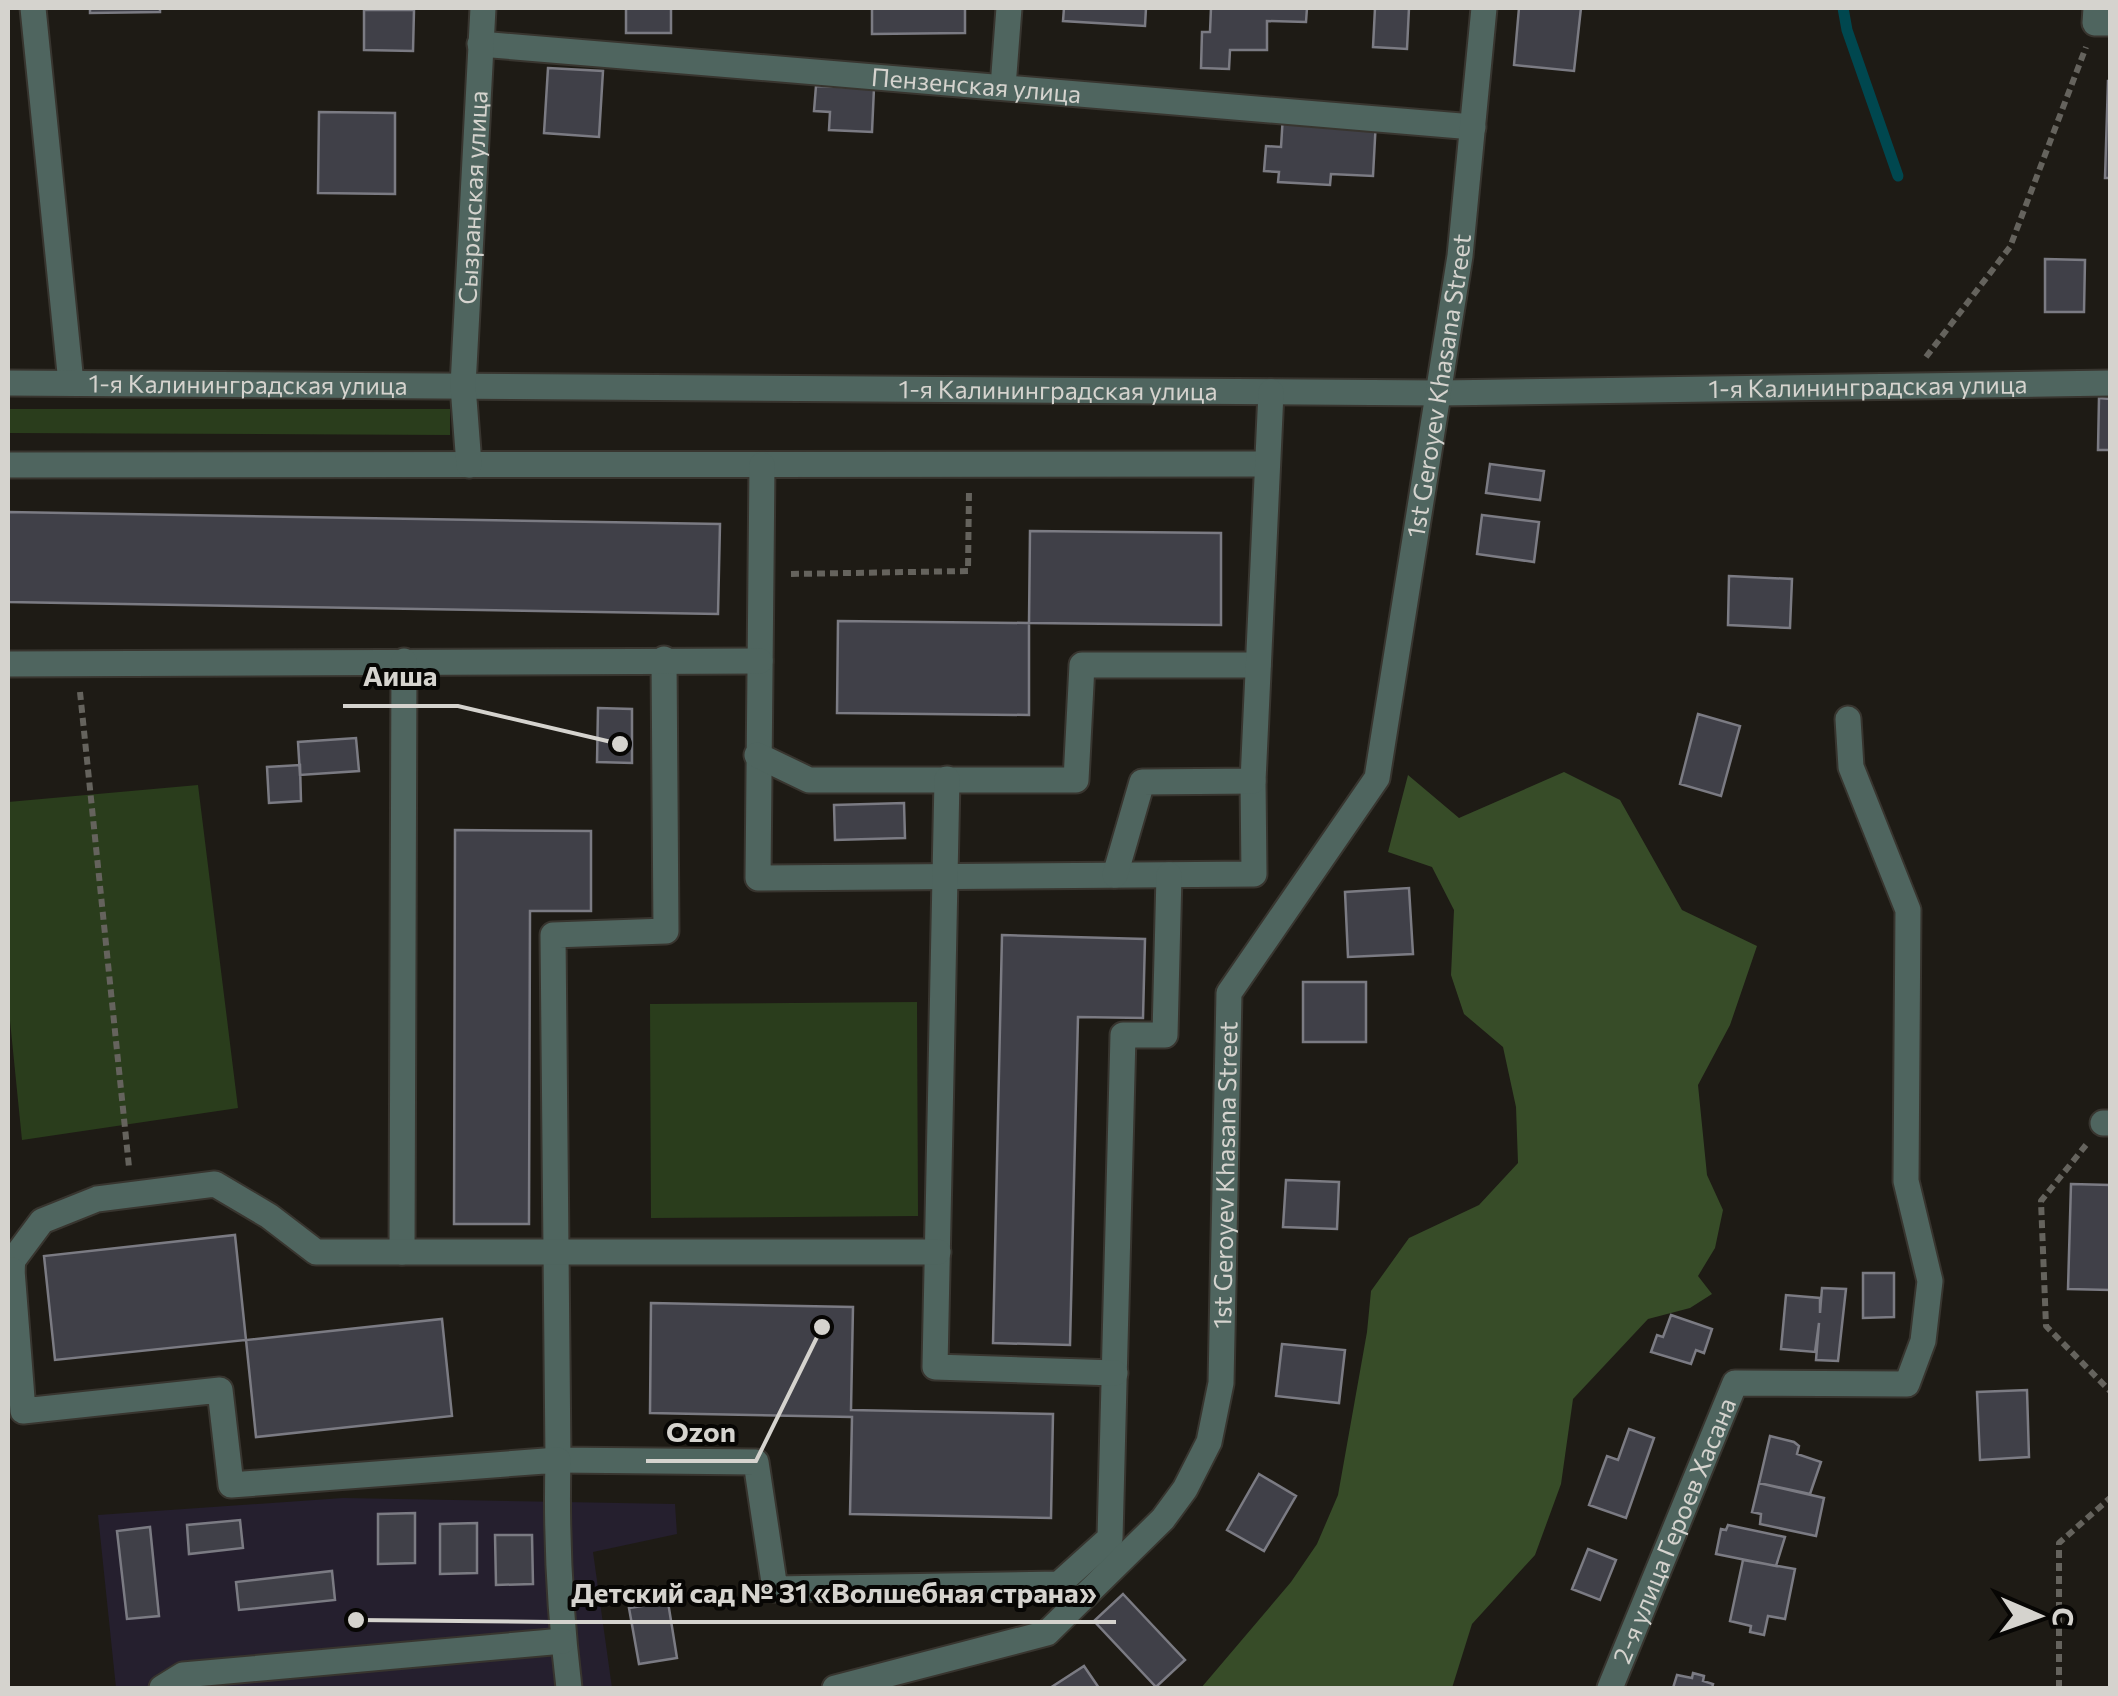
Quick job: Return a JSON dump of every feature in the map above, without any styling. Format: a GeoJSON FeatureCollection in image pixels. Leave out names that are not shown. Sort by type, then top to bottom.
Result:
{"type":"FeatureCollection","features":[{"type":"Feature","properties":{"kind":"street"},"geometry":{"type":"LineString","coordinates":[[34,8],[71,383]]}},
{"type":"Feature","properties":{"kind":"street","name":"Сызранская улица"},"geometry":{"type":"LineString","coordinates":[[469,465],[463,386],[482,8]]}},
{"type":"Feature","properties":{"kind":"street"},"geometry":{"type":"LineString","coordinates":[[1003,87],[1010,8]]}},
{"type":"Feature","properties":{"kind":"street","name":"1st Geroyev Khasana Street"},"geometry":{"type":"LineString","coordinates":[[835,1688],[1046,1633],[1163,1519],[1209,1442],[1220,1383],[1229,993],[1377,778],[1460,256],[1484,8]]}},
{"type":"Feature","properties":{"kind":"street","name":"Пензенская улица"},"geometry":{"type":"LineString","coordinates":[[480,44],[1473,126]]}},
{"type":"Feature","properties":{"kind":"street","name":"1-я Калининградская улица"},"geometry":{"type":"LineString","coordinates":[[8,384],[1440,393],[2110,383]]}},
{"type":"Feature","properties":{"kind":"street"},"geometry":{"type":"LineString","coordinates":[[762,465],[758,878],[1254,874],[1253,782],[1271,392]]}},
{"type":"Feature","properties":{"kind":"street"},"geometry":{"type":"LineString","coordinates":[[8,465],[1266,464]]}},
{"type":"Feature","properties":{"kind":"street"},"geometry":{"type":"LineString","coordinates":[[569,1688],[557,1504],[553,935],[666,932],[664,659]]}},
{"type":"Feature","properties":{"kind":"street"},"geometry":{"type":"LineString","coordinates":[[402,1252],[404,661]]}},
{"type":"Feature","properties":{"kind":"street"},"geometry":{"type":"LineString","coordinates":[[8,664],[760,661]]}},
{"type":"Feature","properties":{"kind":"street"},"geometry":{"type":"LineString","coordinates":[[757,755],[808,780],[1076,780],[1082,665],[1258,665]]}},
{"type":"Feature","properties":{"kind":"street","name":"2-я улица Героев Хасана"},"geometry":{"type":"LineString","coordinates":[[1610,1688],[1735,1383],[1906,1384],[1923,1341],[1930,1281],[1906,1181],[1908,910],[1851,768],[1848,719]]}},
{"type":"Feature","properties":{"kind":"street"},"geometry":{"type":"LineString","coordinates":[[948,780],[935,1368],[1115,1373]]}},
{"type":"Feature","properties":{"kind":"street"},"geometry":{"type":"LineString","coordinates":[[1115,875],[1142,782],[1253,782]]}},
{"type":"Feature","properties":{"kind":"street"},"geometry":{"type":"LineString","coordinates":[[938,1252],[316,1252],[269,1216],[215,1184],[98,1199],[42,1221],[13,1260],[10,1271],[23,1412],[220,1390],[231,1486],[558,1460],[756,1462],[775,1589],[1060,1584],[1110,1538],[1123,1036],[1165,1035],[1169,874]]}},
{"type":"Feature","properties":{"kind":"street"},"geometry":{"type":"LineString","coordinates":[[162,1688],[183,1675],[563,1641]]}},
{"type":"Feature","properties":{"kind":"path"},"geometry":{"type":"LineString","coordinates":[[1903,386],[2010,247],[2101,18]]}},
{"type":"Feature","properties":{"kind":"path"},"geometry":{"type":"LineString","coordinates":[[761,574],[968,571],[969,464]]}},
{"type":"Feature","properties":{"kind":"path"},"geometry":{"type":"LineString","coordinates":[[77,666],[132,1195]]}},
{"type":"Feature","properties":{"kind":"path"},"geometry":{"type":"LineString","coordinates":[[2107,1123],[2041,1201],[2046,1326],[2110,1391]]}},
{"type":"Feature","properties":{"kind":"path"},"geometry":{"type":"LineString","coordinates":[[2059,1688],[2059,1543],[2110,1498]]}},
{"type":"Feature","properties":{"kind":"shaded area"},"geometry":{"type":"Polygon","coordinates":[[[343,1498],[675,1504],[677,1534],[593,1552],[612,1688],[116,1688],[98,1515],[343,1498]]]}},
{"type":"Feature","properties":{"kind":"green space"},"geometry":{"type":"Polygon","coordinates":[[[8,409],[450,409],[450,435],[8,433],[8,409]]]}},
{"type":"Feature","properties":{"kind":"green space"},"geometry":{"type":"Polygon","coordinates":[[[1564,772],[1620,800],[1682,910],[1757,946],[1730,1025],[1698,1085],[1707,1175],[1723,1210],[1715,1248],[1698,1276],[1712,1294],[1690,1308],[1648,1319],[1573,1399],[1561,1484],[1535,1555],[1472,1624],[1452,1688],[1201,1688],[1291,1582],[1317,1544],[1338,1495],[1371,1291],[1409,1238],[1479,1205],[1518,1163],[1516,1107],[1503,1047],[1464,1014],[1451,975],[1454,910],[1432,867],[1388,852],[1408,775],[1459,818],[1564,772]]]}},
{"type":"Feature","properties":{"kind":"green space"},"geometry":{"type":"Polygon","coordinates":[[[198,785],[238,1108],[22,1140],[8,1001],[8,802],[198,785]]]}},
{"type":"Feature","properties":{"kind":"green space"},"geometry":{"type":"Polygon","coordinates":[[[917,1002],[918,1216],[651,1218],[650,1004],[917,1002]]]}},
{"type":"Feature","properties":{"kind":"building"},"geometry":{"type":"Polygon","coordinates":[[[90,8],[160,8],[160,12],[90,13],[90,8]]]}},
{"type":"Feature","properties":{"kind":"building"},"geometry":{"type":"Polygon","coordinates":[[[626,8],[671,8],[671,33],[626,33],[626,8]]]}},
{"type":"Feature","properties":{"kind":"building"},"geometry":{"type":"Polygon","coordinates":[[[872,8],[965,8],[965,33],[872,34],[872,8]]]}},
{"type":"Feature","properties":{"kind":"building"},"geometry":{"type":"Polygon","coordinates":[[[1064,8],[1146,8],[1145,26],[1063,21],[1064,8]]]}},
{"type":"Feature","properties":{"kind":"building"},"geometry":{"type":"Polygon","coordinates":[[[1211,8],[1307,8],[1306,22],[1267,21],[1267,50],[1230,50],[1229,69],[1201,68],[1202,32],[1210,32],[1211,8]]]}},
{"type":"Feature","properties":{"kind":"building"},"geometry":{"type":"Polygon","coordinates":[[[1375,8],[1409,8],[1407,49],[1373,47],[1375,8]]]}},
{"type":"Feature","properties":{"kind":"building"},"geometry":{"type":"Polygon","coordinates":[[[1519,8],[1581,8],[1574,71],[1514,65],[1519,8]]]}},
{"type":"Feature","properties":{"kind":"building"},"geometry":{"type":"Polygon","coordinates":[[[364,10],[414,10],[413,51],[364,50],[364,10]]]}},
{"type":"Feature","properties":{"kind":"building"},"geometry":{"type":"Polygon","coordinates":[[[548,68],[603,71],[599,137],[544,133],[548,68]]]}},
{"type":"Feature","properties":{"kind":"building"},"geometry":{"type":"Polygon","coordinates":[[[2108,81],[2110,178],[2105,178],[2108,81]]]}},
{"type":"Feature","properties":{"kind":"building"},"geometry":{"type":"Polygon","coordinates":[[[816,86],[874,88],[872,132],[829,130],[830,112],[814,111],[816,86]]]}},
{"type":"Feature","properties":{"kind":"building"},"geometry":{"type":"Polygon","coordinates":[[[319,112],[395,113],[395,194],[318,193],[319,112]]]}},
{"type":"Feature","properties":{"kind":"building"},"geometry":{"type":"Polygon","coordinates":[[[1283,115],[1376,120],[1373,176],[1331,174],[1330,185],[1278,182],[1279,172],[1264,171],[1266,146],[1281,147],[1283,115]]]}},
{"type":"Feature","properties":{"kind":"building"},"geometry":{"type":"Polygon","coordinates":[[[2045,259],[2085,260],[2084,312],[2045,312],[2045,259]]]}},
{"type":"Feature","properties":{"kind":"building"},"geometry":{"type":"Polygon","coordinates":[[[2099,398],[2110,399],[2110,450],[2098,450],[2099,398]]]}},
{"type":"Feature","properties":{"kind":"building"},"geometry":{"type":"Polygon","coordinates":[[[1490,464],[1544,471],[1540,500],[1486,493],[1490,464]]]}},
{"type":"Feature","properties":{"kind":"building"},"geometry":{"type":"Polygon","coordinates":[[[8,512],[720,524],[718,614],[8,602],[8,512]]]}},
{"type":"Feature","properties":{"kind":"building"},"geometry":{"type":"Polygon","coordinates":[[[1482,515],[1539,522],[1534,562],[1477,554],[1482,515]]]}},
{"type":"Feature","properties":{"kind":"building"},"geometry":{"type":"Polygon","coordinates":[[[1030,531],[1221,533],[1221,625],[1029,623],[1030,531]]]}},
{"type":"Feature","properties":{"kind":"building"},"geometry":{"type":"Polygon","coordinates":[[[1729,576],[1792,579],[1790,628],[1728,625],[1729,576]]]}},
{"type":"Feature","properties":{"kind":"building"},"geometry":{"type":"Polygon","coordinates":[[[838,621],[1029,623],[1029,715],[837,713],[838,621]]]}},
{"type":"Feature","properties":{"kind":"building"},"geometry":{"type":"Polygon","coordinates":[[[598,708],[632,709],[632,763],[597,762],[598,708]]]}},
{"type":"Feature","properties":{"kind":"building"},"geometry":{"type":"Polygon","coordinates":[[[1698,714],[1740,726],[1721,796],[1680,784],[1698,714]]]}},
{"type":"Feature","properties":{"kind":"building"},"geometry":{"type":"Polygon","coordinates":[[[356,738],[359,771],[300,775],[298,742],[356,738]]]}},
{"type":"Feature","properties":{"kind":"building"},"geometry":{"type":"Polygon","coordinates":[[[300,765],[301,801],[269,803],[267,767],[300,765]]]}},
{"type":"Feature","properties":{"kind":"building"},"geometry":{"type":"Polygon","coordinates":[[[904,803],[905,838],[835,840],[834,805],[904,803]]]}},
{"type":"Feature","properties":{"kind":"building"},"geometry":{"type":"Polygon","coordinates":[[[455,830],[591,831],[591,911],[530,911],[529,1224],[454,1224],[455,830]]]}},
{"type":"Feature","properties":{"kind":"building"},"geometry":{"type":"Polygon","coordinates":[[[1409,888],[1413,954],[1348,957],[1345,892],[1409,888]]]}},
{"type":"Feature","properties":{"kind":"building"},"geometry":{"type":"Polygon","coordinates":[[[1002,935],[1145,939],[1143,1018],[1078,1017],[1070,1345],[993,1343],[1002,935]]]}},
{"type":"Feature","properties":{"kind":"building"},"geometry":{"type":"Polygon","coordinates":[[[1303,982],[1366,982],[1366,1042],[1303,1042],[1303,982]]]}},
{"type":"Feature","properties":{"kind":"building"},"geometry":{"type":"Polygon","coordinates":[[[1286,1180],[1339,1182],[1337,1229],[1283,1227],[1286,1180]]]}},
{"type":"Feature","properties":{"kind":"building"},"geometry":{"type":"Polygon","coordinates":[[[2071,1184],[2110,1185],[2110,1290],[2068,1289],[2071,1184]]]}},
{"type":"Feature","properties":{"kind":"building"},"geometry":{"type":"Polygon","coordinates":[[[235,1235],[246,1340],[55,1360],[44,1256],[235,1235]]]}},
{"type":"Feature","properties":{"kind":"building"},"geometry":{"type":"Polygon","coordinates":[[[1863,1273],[1894,1273],[1894,1317],[1863,1318],[1863,1273]]]}},
{"type":"Feature","properties":{"kind":"building"},"geometry":{"type":"Polygon","coordinates":[[[1822,1288],[1846,1289],[1838,1361],[1816,1360],[1819,1323],[1815,1352],[1781,1349],[1786,1295],[1820,1298],[1820,1313],[1822,1288]]]}},
{"type":"Feature","properties":{"kind":"building"},"geometry":{"type":"Polygon","coordinates":[[[651,1303],[853,1307],[851,1410],[1053,1414],[1051,1518],[850,1514],[852,1417],[650,1413],[651,1303]]]}},
{"type":"Feature","properties":{"kind":"building"},"geometry":{"type":"Polygon","coordinates":[[[1671,1315],[1712,1329],[1704,1353],[1696,1350],[1691,1364],[1651,1352],[1657,1335],[1663,1337],[1671,1315]]]}},
{"type":"Feature","properties":{"kind":"building"},"geometry":{"type":"Polygon","coordinates":[[[442,1319],[452,1416],[256,1437],[246,1340],[442,1319]]]}},
{"type":"Feature","properties":{"kind":"building"},"geometry":{"type":"Polygon","coordinates":[[[1282,1344],[1345,1350],[1339,1403],[1276,1396],[1282,1344]]]}},
{"type":"Feature","properties":{"kind":"building"},"geometry":{"type":"Polygon","coordinates":[[[2027,1390],[2029,1457],[1980,1460],[1977,1392],[2027,1390]]]}},
{"type":"Feature","properties":{"kind":"building"},"geometry":{"type":"Polygon","coordinates":[[[1629,1429],[1654,1438],[1626,1518],[1589,1505],[1607,1456],[1618,1460],[1629,1429]]]}},
{"type":"Feature","properties":{"kind":"building"},"geometry":{"type":"Polygon","coordinates":[[[1770,1436],[1794,1442],[1799,1446],[1797,1454],[1821,1462],[1810,1494],[1759,1483],[1770,1436]]]}},
{"type":"Feature","properties":{"kind":"building"},"geometry":{"type":"Polygon","coordinates":[[[1259,1474],[1296,1496],[1264,1551],[1227,1530],[1259,1474]]]}},
{"type":"Feature","properties":{"kind":"building"},"geometry":{"type":"Polygon","coordinates":[[[1759,1483],[1824,1498],[1816,1536],[1760,1524],[1761,1514],[1752,1512],[1759,1483]]]}},
{"type":"Feature","properties":{"kind":"building"},"geometry":{"type":"Polygon","coordinates":[[[415,1513],[415,1563],[378,1564],[378,1514],[415,1513]]]}},
{"type":"Feature","properties":{"kind":"building"},"geometry":{"type":"Polygon","coordinates":[[[240,1520],[243,1548],[189,1554],[187,1525],[240,1520]]]}},
{"type":"Feature","properties":{"kind":"building"},"geometry":{"type":"Polygon","coordinates":[[[477,1523],[477,1573],[440,1574],[440,1524],[477,1523]]]}},
{"type":"Feature","properties":{"kind":"building"},"geometry":{"type":"Polygon","coordinates":[[[1728,1525],[1785,1537],[1776,1566],[1716,1554],[1721,1529],[1726,1530],[1728,1525]]]}},
{"type":"Feature","properties":{"kind":"building"},"geometry":{"type":"Polygon","coordinates":[[[150,1527],[159,1616],[127,1619],[117,1531],[150,1527]]]}},
{"type":"Feature","properties":{"kind":"building"},"geometry":{"type":"Polygon","coordinates":[[[495,1535],[532,1535],[533,1584],[496,1585],[495,1535]]]}},
{"type":"Feature","properties":{"kind":"building"},"geometry":{"type":"Polygon","coordinates":[[[1588,1549],[1616,1560],[1600,1600],[1572,1589],[1588,1549]]]}},
{"type":"Feature","properties":{"kind":"building"},"geometry":{"type":"Polygon","coordinates":[[[1743,1560],[1795,1569],[1785,1619],[1768,1616],[1764,1635],[1750,1632],[1751,1626],[1730,1621],[1743,1560]]]}},
{"type":"Feature","properties":{"kind":"building"},"geometry":{"type":"Polygon","coordinates":[[[332,1571],[335,1600],[239,1610],[236,1582],[332,1571]]]}},
{"type":"Feature","properties":{"kind":"building"},"geometry":{"type":"Polygon","coordinates":[[[1123,1594],[1185,1660],[1156,1687],[1094,1621],[1123,1594]]]}},
{"type":"Feature","properties":{"kind":"building"},"geometry":{"type":"Polygon","coordinates":[[[668,1602],[677,1658],[639,1664],[629,1608],[668,1602]]]}},
{"type":"Feature","properties":{"kind":"building"},"geometry":{"type":"Polygon","coordinates":[[[1084,1666],[1099,1688],[1050,1688],[1084,1666]]]}},
{"type":"Feature","properties":{"kind":"building"},"geometry":{"type":"Polygon","coordinates":[[[1693,1673],[1704,1676],[1703,1681],[1713,1684],[1712,1688],[1673,1688],[1677,1675],[1692,1678],[1693,1673]]]}},
{"type":"Feature","properties":{"kind":"waterway"},"geometry":{"type":"LineString","coordinates":[[1843,8],[1847,30],[1898,176]]}},
{"type":"Feature","properties":{"kind":"place","name":"Аиша"},"geometry":{"type":"Point","coordinates":[620,744]}},
{"type":"Feature","properties":{"kind":"place","name":"Ozon"},"geometry":{"type":"Point","coordinates":[822,1327]}},
{"type":"Feature","properties":{"kind":"place","name":"Детский сад № 31 «Волшебная страна»"},"geometry":{"type":"Point","coordinates":[356,1620]}}]}
